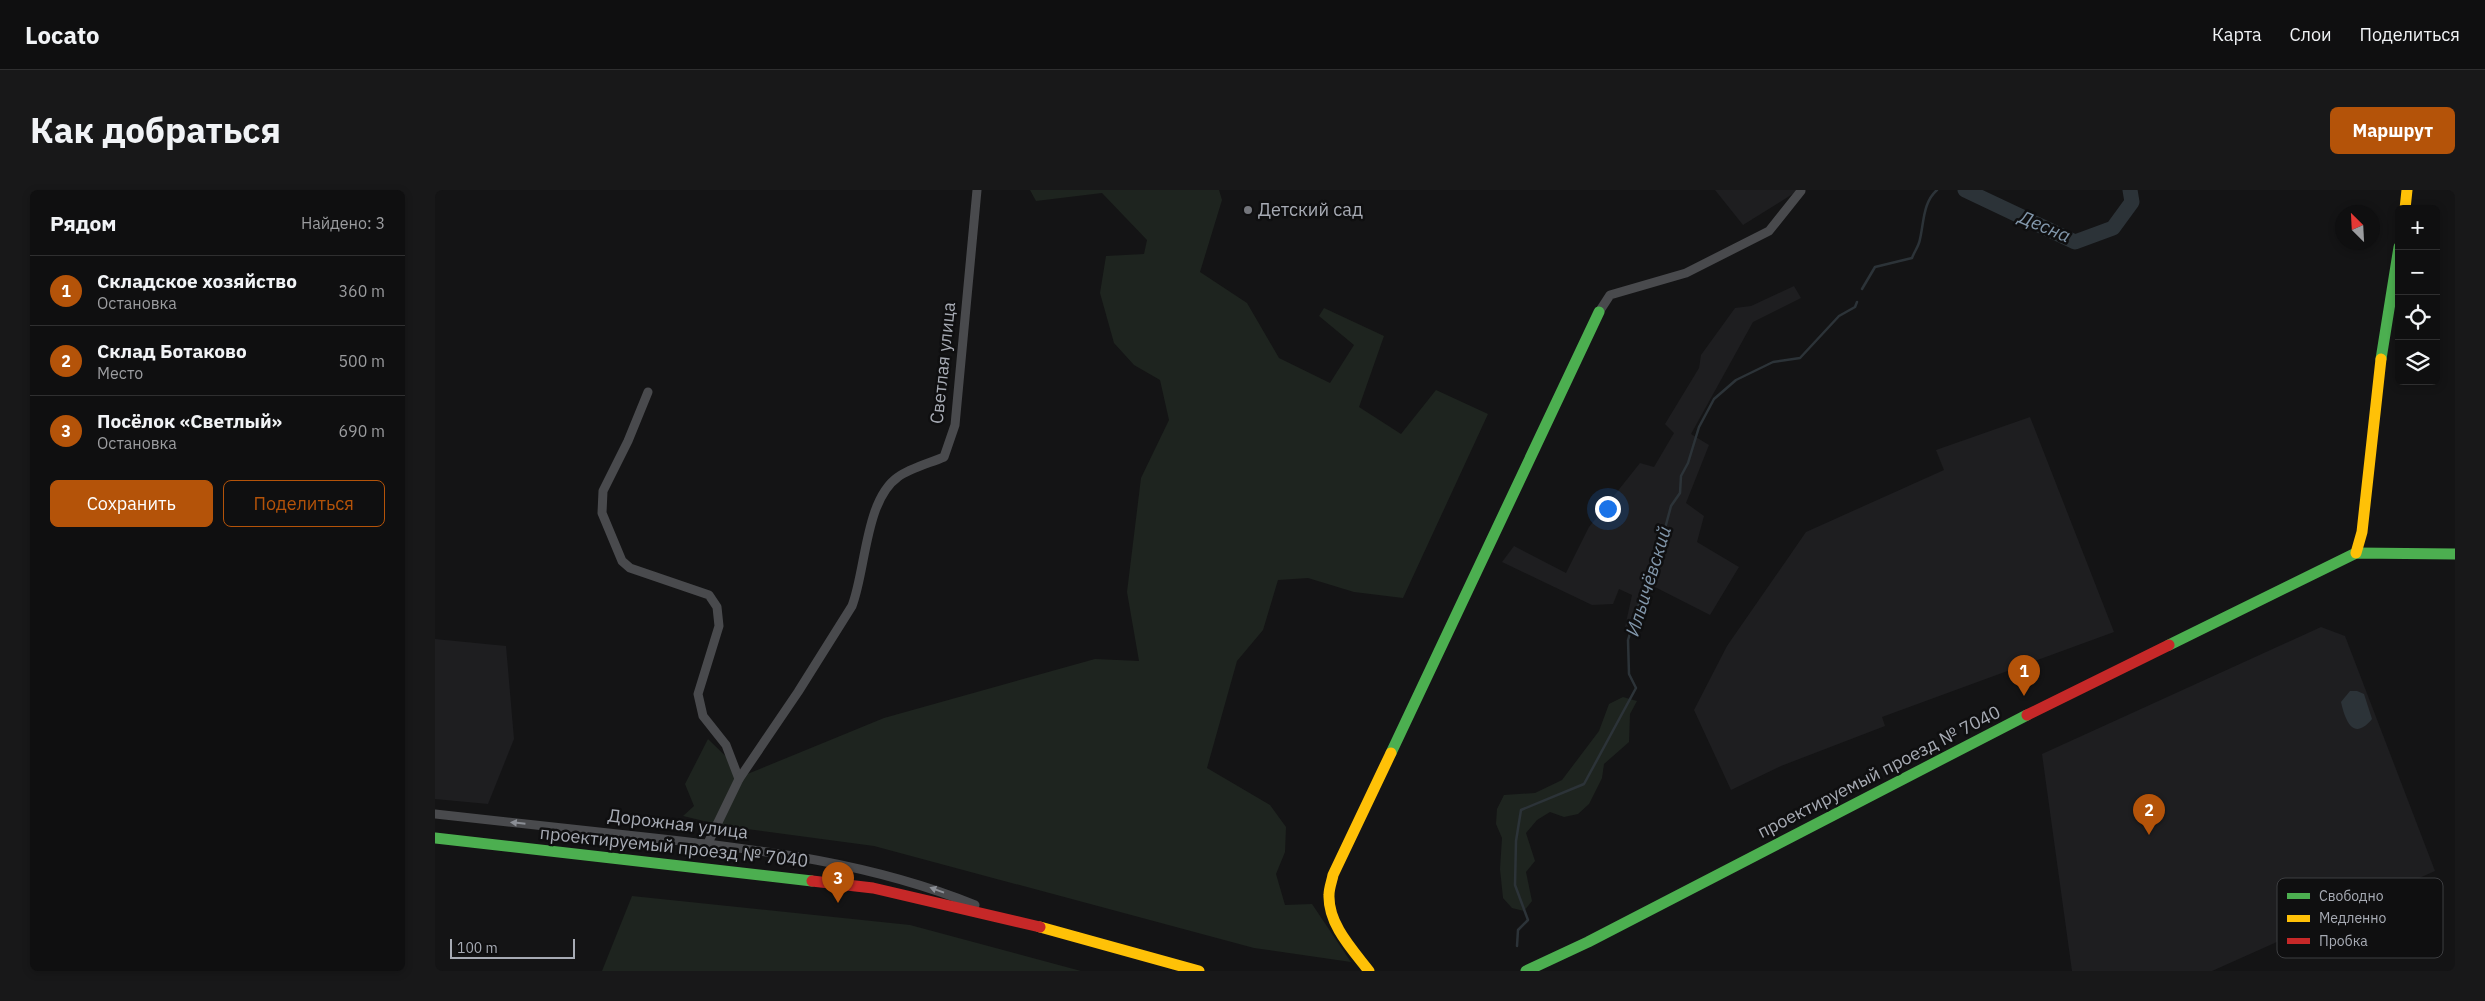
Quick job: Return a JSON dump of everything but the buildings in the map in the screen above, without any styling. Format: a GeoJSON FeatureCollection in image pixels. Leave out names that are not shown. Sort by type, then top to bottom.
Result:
{"type":"FeatureCollection","features":[{"type":"Feature","properties":{"kind":"main road"},"geometry":{"type":"LineString","coordinates":[[2405,205],[2407,190]]}},
{"type":"Feature","properties":{"kind":"main road"},"geometry":{"type":"LineString","coordinates":[[2398,250],[2378,375],[2363,532],[2356,553],[2455,554]]}},
{"type":"Feature","properties":{"kind":"main road"},"geometry":{"type":"LineString","coordinates":[[1369,971],[1335,922],[1330,909],[1329,895],[1333,876],[1599,312]]}},
{"type":"Feature","properties":{"kind":"main road","name":"проектируемый проезд № 7040"},"geometry":{"type":"LineString","coordinates":[[1526,971],[1588,942],[2020,718],[2356,553]]}},
{"type":"Feature","properties":{"kind":"main road","name":"проектируемый проезд № 7040"},"geometry":{"type":"LineString","coordinates":[[435,838],[823,881],[934,899],[1199,971]]}},
{"type":"Feature","properties":{"kind":"street","name":"Светлая улица"},"geometry":{"type":"LineString","coordinates":[[707,843],[739,779],[798,692],[852,606],[857,593],[873,520],[882,493],[898,476],[944,457],[955,425],[977,190]]}},
{"type":"Feature","properties":{"kind":"street"},"geometry":{"type":"LineString","coordinates":[[1599,312],[1610,296],[1686,273],[1769,231],[1801,191]]}},
{"type":"Feature","properties":{"kind":"street"},"geometry":{"type":"LineString","coordinates":[[648,392],[628,441],[603,491],[603,513],[622,561],[630,568],[709,595],[717,607],[719,626],[698,694],[703,716],[726,745],[739,779]]}},
{"type":"Feature","properties":{"kind":"street","name":"Дорожная улица"},"geometry":{"type":"LineString","coordinates":[[435,814],[707,843],[840,863],[917,883],[998,915]]}},
{"type":"Feature","properties":{"kind":"shaded area"},"geometry":{"type":"Polygon","coordinates":[[[1030,190],[1219,190],[1222,200],[1200,272],[1247,303],[1279,358],[1330,383],[1354,345],[1319,316],[1324,308],[1384,336],[1359,407],[1401,434],[1436,390],[1488,414],[1403,598],[1354,592],[1308,578],[1278,580],[1263,630],[1237,661],[1207,768],[1270,805],[1286,827],[1285,852],[1276,874],[1285,905],[1312,904],[1351,962],[1254,948],[874,846],[725,826],[683,816],[694,806],[685,784],[708,739],[745,775],[884,718],[1095,659],[1139,661],[1127,592],[1141,478],[1169,420],[1160,380],[1134,365],[1114,343],[1100,293],[1106,256],[1144,254],[1147,240],[1102,193],[1036,201],[1030,190]]]}},
{"type":"Feature","properties":{"kind":"shaded area"},"geometry":{"type":"Polygon","coordinates":[[[1715,190],[1799,190],[1743,225],[1715,190]]]}},
{"type":"Feature","properties":{"kind":"shaded area"},"geometry":{"type":"Polygon","coordinates":[[[1794,286],[1801,298],[1753,322],[1691,434],[1709,445],[1686,503],[1704,516],[1697,542],[1739,567],[1710,615],[1651,585],[1638,632],[1625,627],[1632,595],[1619,589],[1613,604],[1592,605],[1502,562],[1514,546],[1566,573],[1589,527],[1640,463],[1654,467],[1674,433],[1665,424],[1699,368],[1701,355],[1735,308],[1751,306],[1794,286]]]}},
{"type":"Feature","properties":{"kind":"shaded area"},"geometry":{"type":"Polygon","coordinates":[[[2030,417],[2114,632],[1882,717],[1885,726],[1781,766],[1731,790],[1694,710],[1727,646],[1806,532],[1944,470],[1936,450],[2030,417]]]}},
{"type":"Feature","properties":{"kind":"shaded area"},"geometry":{"type":"Polygon","coordinates":[[[2321,627],[2345,636],[2435,871],[2419,878],[2277,878],[2277,942],[2212,971],[2072,971],[2042,754],[2321,627]]]}},
{"type":"Feature","properties":{"kind":"shaded area"},"geometry":{"type":"Polygon","coordinates":[[[435,639],[506,646],[514,739],[488,804],[435,799],[435,639]]]}},
{"type":"Feature","properties":{"kind":"shaded area"},"geometry":{"type":"Polygon","coordinates":[[[2350,691],[2364,694],[2372,719],[2360,729],[2351,726],[2341,702],[2350,691]]]}},
{"type":"Feature","properties":{"kind":"shaded area"},"geometry":{"type":"Polygon","coordinates":[[[1623,697],[1637,701],[1630,714],[1629,742],[1604,764],[1602,778],[1589,804],[1578,814],[1564,817],[1550,812],[1537,820],[1526,833],[1535,861],[1526,872],[1532,901],[1524,911],[1512,908],[1503,898],[1500,869],[1502,838],[1496,824],[1497,809],[1504,795],[1535,793],[1562,780],[1599,731],[1609,704],[1623,697]]]}},
{"type":"Feature","properties":{"kind":"shaded area"},"geometry":{"type":"Polygon","coordinates":[[[632,896],[910,925],[1081,971],[602,971],[632,896]]]}},
{"type":"Feature","properties":{"kind":"waterway"},"geometry":{"type":"LineString","coordinates":[[1862,289],[1875,267],[1912,258],[1919,242],[1929,200],[1937,190]]}},
{"type":"Feature","properties":{"kind":"waterway","name":"Десна"},"geometry":{"type":"LineString","coordinates":[[1965,190],[2075,242],[2113,228],[2132,202],[2130,190]]}},
{"type":"Feature","properties":{"kind":"waterway","name":"Ильичёвский"},"geometry":{"type":"LineString","coordinates":[[1517,946],[1518,930],[1528,920],[1515,885],[1516,841],[1521,810],[1584,784],[1636,688],[1629,674],[1628,640],[1649,571],[1659,551],[1671,506],[1680,493],[1681,476],[1688,463],[1699,427],[1714,399],[1736,380],[1773,362],[1800,358],[1839,316],[1855,307],[1857,302]]}},
{"type":"Feature","properties":{"kind":"traffic: fast"},"geometry":{"type":"LineString","coordinates":[[2381,359],[2399,250]]}},
{"type":"Feature","properties":{"kind":"traffic: fast"},"geometry":{"type":"LineString","coordinates":[[1391,753],[1599,312]]}},
{"type":"Feature","properties":{"kind":"traffic: fast"},"geometry":{"type":"LineString","coordinates":[[2169,645],[2356,553],[2455,554]]}},
{"type":"Feature","properties":{"kind":"traffic: fast"},"geometry":{"type":"LineString","coordinates":[[1526,971],[1588,942],[2027,715]]}},
{"type":"Feature","properties":{"kind":"traffic: fast"},"geometry":{"type":"LineString","coordinates":[[435,838],[812,881]]}},
{"type":"Feature","properties":{"kind":"traffic: slow"},"geometry":{"type":"LineString","coordinates":[[2405,205],[2407,190]]}},
{"type":"Feature","properties":{"kind":"traffic: slow"},"geometry":{"type":"LineString","coordinates":[[2356,553],[2362,532],[2381,359]]}},
{"type":"Feature","properties":{"kind":"traffic: slow"},"geometry":{"type":"LineString","coordinates":[[1369,971],[1342,936],[1332,916],[1329,892],[1333,875],[1391,753]]}},
{"type":"Feature","properties":{"kind":"traffic: slow"},"geometry":{"type":"LineString","coordinates":[[1040,927],[1199,971]]}},
{"type":"Feature","properties":{"kind":"traffic: jam"},"geometry":{"type":"LineString","coordinates":[[2027,715],[2169,645]]}},
{"type":"Feature","properties":{"kind":"traffic: jam"},"geometry":{"type":"LineString","coordinates":[[812,881],[873,888],[1040,927]]}},
{"type":"Feature","properties":{"kind":"place","name":"Детский сад"},"geometry":{"type":"Point","coordinates":[1248,210]}},
{"type":"Feature","properties":{"kind":"place","name":"Складское хозяйство"},"geometry":{"type":"Point","coordinates":[2024,696]}},
{"type":"Feature","properties":{"kind":"place","name":"Склад Ботаково"},"geometry":{"type":"Point","coordinates":[2149,835]}},
{"type":"Feature","properties":{"kind":"place","name":"Посёлок «Светлый»"},"geometry":{"type":"Point","coordinates":[838,903]}}]}
